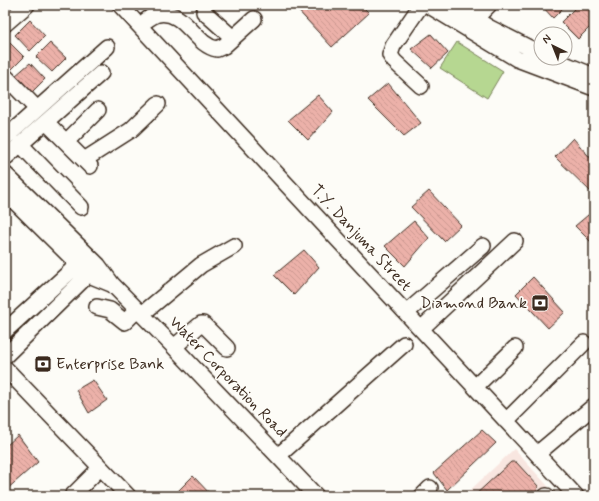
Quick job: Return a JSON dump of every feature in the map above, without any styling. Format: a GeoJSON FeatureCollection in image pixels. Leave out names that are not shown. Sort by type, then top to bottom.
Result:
{"type":"FeatureCollection","features":[{"type":"Feature","properties":{"kind":"street"},"geometry":{"type":"LineString","coordinates":[[5,24],[26,5]]}},
{"type":"Feature","properties":{"kind":"street","name":"T.Y. Danjuma Street"},"geometry":{"type":"LineString","coordinates":[[120,5],[576,496]]}},
{"type":"Feature","properties":{"kind":"street"},"geometry":{"type":"LineString","coordinates":[[421,5],[393,46],[390,55],[394,61],[421,86]]}},
{"type":"Feature","properties":{"kind":"street"},"geometry":{"type":"LineString","coordinates":[[428,5],[517,59],[594,88]]}},
{"type":"Feature","properties":{"kind":"street"},"geometry":{"type":"LineString","coordinates":[[452,5],[533,50]]}},
{"type":"Feature","properties":{"kind":"street"},"geometry":{"type":"LineString","coordinates":[[475,19],[489,5]]}},
{"type":"Feature","properties":{"kind":"street"},"geometry":{"type":"LineString","coordinates":[[187,25],[208,8],[233,38]]}},
{"type":"Feature","properties":{"kind":"street"},"geometry":{"type":"LineString","coordinates":[[140,25],[157,14],[174,9],[187,25],[212,48],[217,49],[224,46],[254,19]]}},
{"type":"Feature","properties":{"kind":"street"},"geometry":{"type":"LineString","coordinates":[[5,138],[107,46]]}},
{"type":"Feature","properties":{"kind":"street"},"geometry":{"type":"LineString","coordinates":[[570,66],[594,76]]}},
{"type":"Feature","properties":{"kind":"street"},"geometry":{"type":"LineString","coordinates":[[5,158],[101,73]]}},
{"type":"Feature","properties":{"kind":"street"},"geometry":{"type":"LineString","coordinates":[[5,76],[37,109]]}},
{"type":"Feature","properties":{"kind":"street"},"geometry":{"type":"LineString","coordinates":[[46,122],[88,164],[131,130],[158,104]]}},
{"type":"Feature","properties":{"kind":"street"},"geometry":{"type":"LineString","coordinates":[[66,142],[98,110]]}},
{"type":"Feature","properties":{"kind":"street"},"geometry":{"type":"LineString","coordinates":[[20,144],[81,207]]}},
{"type":"Feature","properties":{"kind":"street"},"geometry":{"type":"LineString","coordinates":[[5,174],[88,265]]}},
{"type":"Feature","properties":{"kind":"street"},"geometry":{"type":"LineString","coordinates":[[5,192],[88,265]]}},
{"type":"Feature","properties":{"kind":"street"},"geometry":{"type":"LineString","coordinates":[[421,329],[515,241]]}},
{"type":"Feature","properties":{"kind":"street"},"geometry":{"type":"LineString","coordinates":[[97,307],[110,310],[125,322],[201,265],[234,246]]}},
{"type":"Feature","properties":{"kind":"street"},"geometry":{"type":"LineString","coordinates":[[406,313],[483,246]]}},
{"type":"Feature","properties":{"kind":"street"},"geometry":{"type":"LineString","coordinates":[[5,331],[88,265]]}},
{"type":"Feature","properties":{"kind":"street"},"geometry":{"type":"LineString","coordinates":[[5,356],[88,265]]}},
{"type":"Feature","properties":{"kind":"street","name":"Water Corporation Road"},"geometry":{"type":"LineString","coordinates":[[88,265],[112,284],[174,346],[312,494]]}},
{"type":"Feature","properties":{"kind":"street"},"geometry":{"type":"LineString","coordinates":[[174,346],[201,324],[203,324],[227,348]]}},
{"type":"Feature","properties":{"kind":"street"},"geometry":{"type":"LineString","coordinates":[[506,421],[584,343]]}},
{"type":"Feature","properties":{"kind":"street"},"geometry":{"type":"LineString","coordinates":[[278,456],[404,344]]}},
{"type":"Feature","properties":{"kind":"street"},"geometry":{"type":"LineString","coordinates":[[474,387],[515,348]]}},
{"type":"Feature","properties":{"kind":"street"},"geometry":{"type":"LineString","coordinates":[[5,368],[128,496]]}},
{"type":"Feature","properties":{"kind":"street"},"geometry":{"type":"LineString","coordinates":[[537,454],[594,406]]}},
{"type":"Feature","properties":{"kind":"street"},"geometry":{"type":"LineString","coordinates":[[72,496],[100,468]]}},
{"type":"Feature","properties":{"kind":"shaded area"},"geometry":{"type":"Polygon","coordinates":[[[514,449],[557,496],[464,496],[514,449]]]}},
{"type":"Feature","properties":{"kind":"green space"},"geometry":{"type":"Polygon","coordinates":[[[457,42],[503,71],[487,98],[440,68],[457,42]]]}},
{"type":"Feature","properties":{"kind":"building"},"geometry":{"type":"Polygon","coordinates":[[[293,5],[361,5],[369,13],[332,47],[293,5]]]}},
{"type":"Feature","properties":{"kind":"building"},"geometry":{"type":"Polygon","coordinates":[[[541,5],[566,5],[553,18],[541,5]]]}},
{"type":"Feature","properties":{"kind":"building"},"geometry":{"type":"Polygon","coordinates":[[[578,5],[586,5],[594,13],[594,23],[578,39],[573,34],[573,26],[565,26],[561,22],[578,5]]]}},
{"type":"Feature","properties":{"kind":"building"},"geometry":{"type":"Polygon","coordinates":[[[30,20],[45,36],[30,51],[15,35],[30,20]]]}},
{"type":"Feature","properties":{"kind":"building"},"geometry":{"type":"Polygon","coordinates":[[[431,34],[448,53],[432,68],[411,49],[431,34]]]}},
{"type":"Feature","properties":{"kind":"building"},"geometry":{"type":"Polygon","coordinates":[[[8,41],[24,57],[10,71],[5,66],[5,44],[8,41]]]}},
{"type":"Feature","properties":{"kind":"building"},"geometry":{"type":"Polygon","coordinates":[[[50,43],[66,58],[52,72],[36,57],[50,43]]]}},
{"type":"Feature","properties":{"kind":"building"},"geometry":{"type":"Polygon","coordinates":[[[30,63],[45,79],[31,93],[15,76],[30,63]]]}},
{"type":"Feature","properties":{"kind":"building"},"geometry":{"type":"Polygon","coordinates":[[[388,83],[421,123],[404,136],[368,100],[388,83]]]}},
{"type":"Feature","properties":{"kind":"building"},"geometry":{"type":"Polygon","coordinates":[[[318,95],[333,112],[308,140],[288,120],[318,95]]]}},
{"type":"Feature","properties":{"kind":"building"},"geometry":{"type":"Polygon","coordinates":[[[573,138],[594,162],[594,191],[592,193],[555,157],[573,138]]]}},
{"type":"Feature","properties":{"kind":"building"},"geometry":{"type":"Polygon","coordinates":[[[429,191],[461,225],[444,241],[411,207],[429,191]]]}},
{"type":"Feature","properties":{"kind":"building"},"geometry":{"type":"Polygon","coordinates":[[[594,210],[594,239],[591,242],[575,226],[594,210]]]}},
{"type":"Feature","properties":{"kind":"building"},"geometry":{"type":"Polygon","coordinates":[[[414,221],[429,238],[405,266],[385,246],[414,221]]]}},
{"type":"Feature","properties":{"kind":"building"},"geometry":{"type":"Polygon","coordinates":[[[304,250],[319,267],[294,295],[274,275],[304,250]]]}},
{"type":"Feature","properties":{"kind":"building","name":"Diamond Bank"},"geometry":{"type":"Polygon","coordinates":[[[533,277],[565,312],[548,328],[516,294],[533,277]]]}},
{"type":"Feature","properties":{"kind":"building"},"geometry":{"type":"Polygon","coordinates":[[[93,380],[107,400],[89,413],[76,390],[93,380]]]}},
{"type":"Feature","properties":{"kind":"building"},"geometry":{"type":"Polygon","coordinates":[[[482,430],[496,443],[447,490],[434,473],[482,430]]]}},
{"type":"Feature","properties":{"kind":"building"},"geometry":{"type":"Polygon","coordinates":[[[18,435],[38,462],[6,490],[5,447],[18,435]]]}},
{"type":"Feature","properties":{"kind":"building"},"geometry":{"type":"Polygon","coordinates":[[[511,462],[516,462],[538,486],[537,491],[532,496],[474,496],[511,462]]]}},
{"type":"Feature","properties":{"kind":"building"},"geometry":{"type":"Polygon","coordinates":[[[193,476],[212,496],[179,496],[176,493],[193,476]]]}},
{"type":"Feature","properties":{"kind":"place","name":"Diamond Bank"},"geometry":{"type":"Point","coordinates":[540,303]}},
{"type":"Feature","properties":{"kind":"place","name":"Enterprise Bank"},"geometry":{"type":"Point","coordinates":[43,364]}}]}
